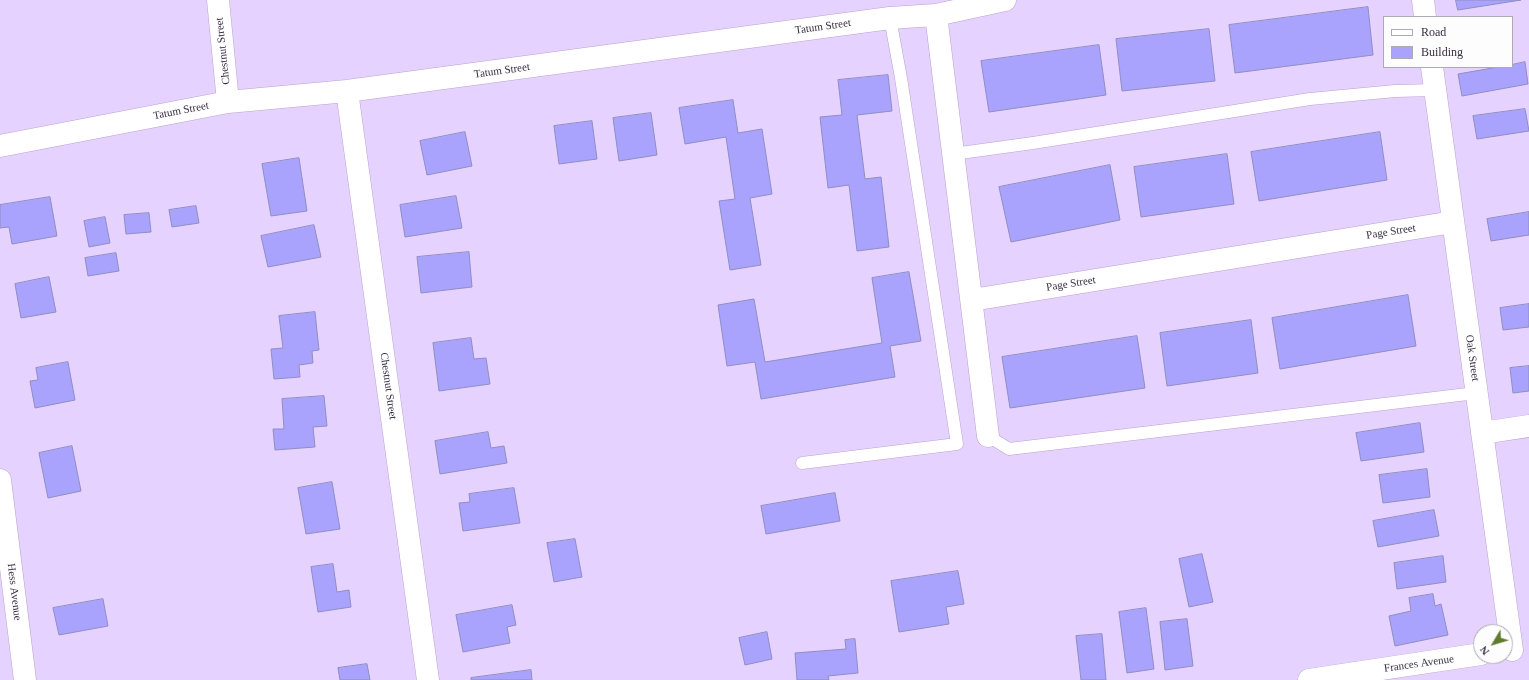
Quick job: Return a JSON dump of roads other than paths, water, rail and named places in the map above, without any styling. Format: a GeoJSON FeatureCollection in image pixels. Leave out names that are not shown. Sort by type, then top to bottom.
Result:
{"type":"FeatureCollection","features":[{"type":"Feature","properties":{"kind":"street","name":"Chestnut Street"},"geometry":{"type":"LineString","coordinates":[[218,0],[228,102]]}},
{"type":"Feature","properties":{"kind":"street","name":"Tatum Street"},"geometry":{"type":"LineString","coordinates":[[0,146],[228,102],[347,91],[888,9],[936,15],[1005,0]]}},
{"type":"Feature","properties":{"kind":"street"},"geometry":{"type":"LineString","coordinates":[[1423,0],[1425,16]]}},
{"type":"Feature","properties":{"kind":"street"},"geometry":{"type":"LineString","coordinates":[[936,15],[988,436]]}},
{"type":"Feature","properties":{"kind":"street","name":"Oak Street"},"geometry":{"type":"LineString","coordinates":[[1432,68],[1476,393],[1515,650]]}},
{"type":"Feature","properties":{"kind":"street","name":"Chestnut Street"},"geometry":{"type":"LineString","coordinates":[[347,91],[428,680]]}},
{"type":"Feature","properties":{"kind":"street","name":"Page Street"},"geometry":{"type":"LineString","coordinates":[[972,300],[1453,222]]}},
{"type":"Feature","properties":{"kind":"street"},"geometry":{"type":"LineString","coordinates":[[1482,433],[1529,426]]}},
{"type":"Feature","properties":{"kind":"street","name":"Hess Avenue"},"geometry":{"type":"LineString","coordinates":[[0,480],[25,680]]}},
{"type":"Feature","properties":{"kind":"street","name":"Frances Avenue"},"geometry":{"type":"LineString","coordinates":[[1309,680],[1473,655]]}},
{"type":"Feature","properties":{"kind":"lane"},"geometry":{"type":"LineString","coordinates":[[802,463],[957,444],[901,78],[888,9]]}},
{"type":"Feature","properties":{"kind":"lane"},"geometry":{"type":"LineString","coordinates":[[953,154],[1056,140],[1310,99],[1395,91],[1435,90]]}},
{"type":"Feature","properties":{"kind":"lane"},"geometry":{"type":"LineString","coordinates":[[988,436],[1009,449],[1476,393]]}}]}
